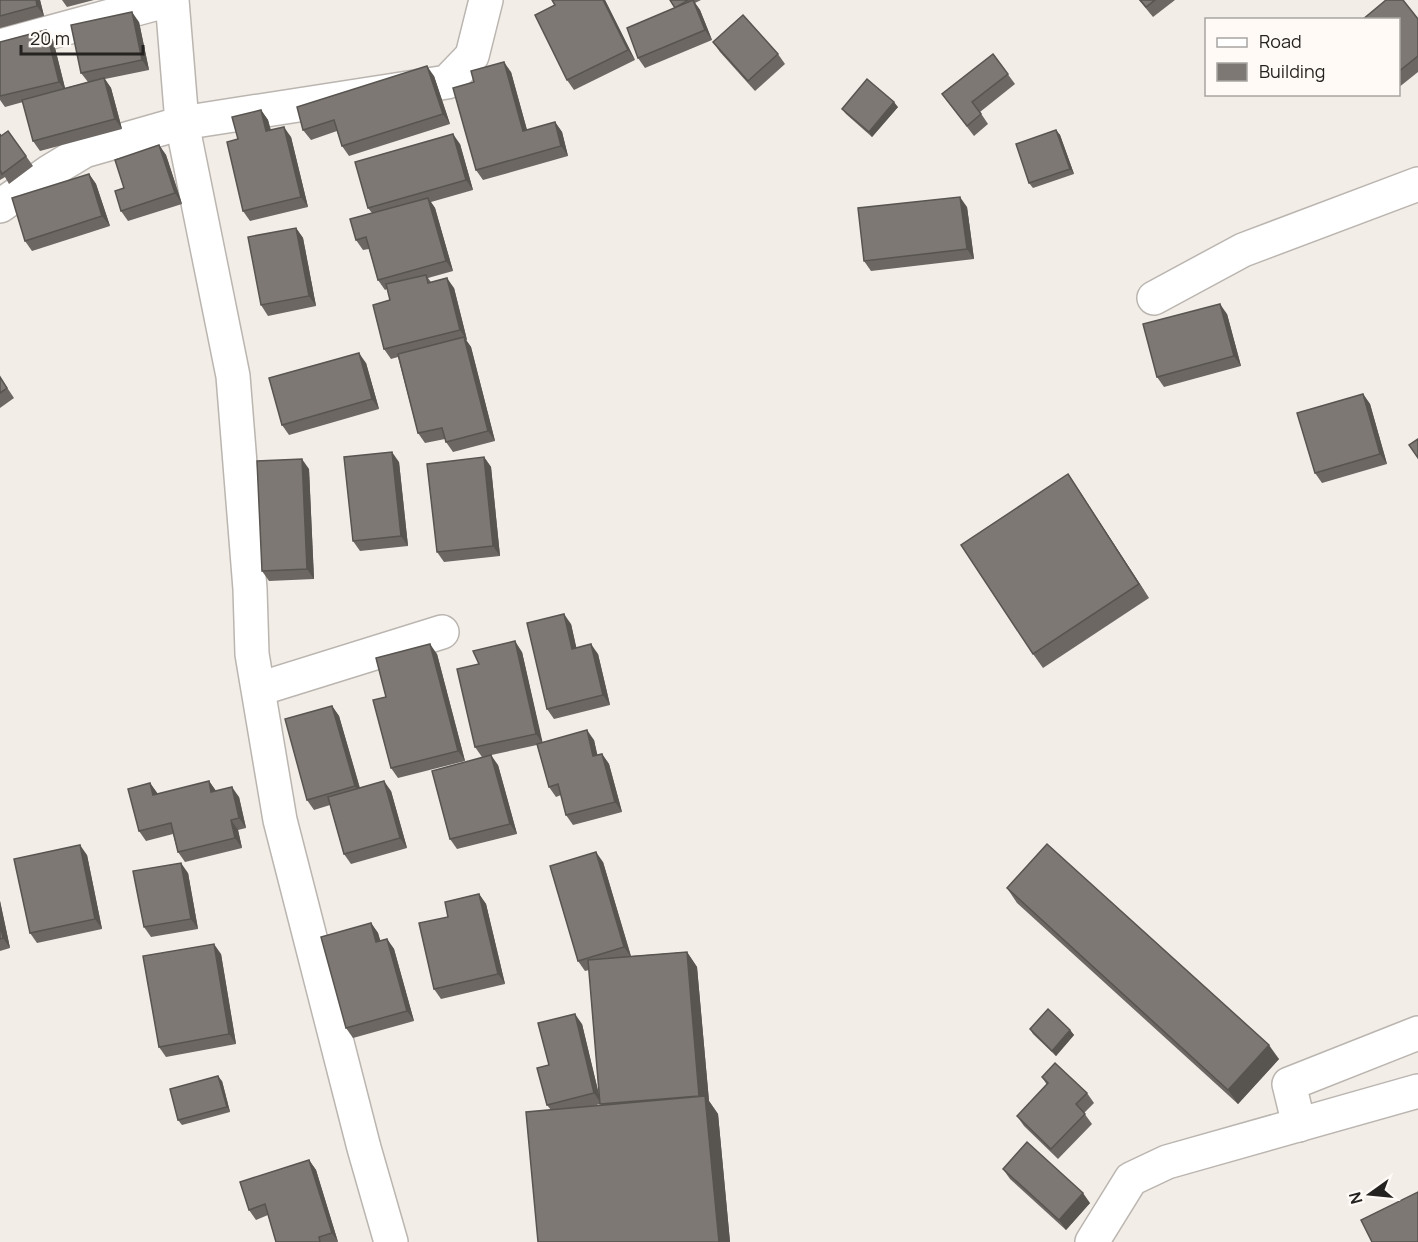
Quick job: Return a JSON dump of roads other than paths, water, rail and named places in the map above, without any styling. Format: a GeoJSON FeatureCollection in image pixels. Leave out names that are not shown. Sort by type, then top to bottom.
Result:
{"type":"FeatureCollection","features":[{"type":"Feature","properties":{"kind":"street"},"geometry":{"type":"LineString","coordinates":[[0,46],[170,0],[182,123],[233,376],[250,588],[252,654],[280,820],[364,1148],[391,1242]]}},
{"type":"Feature","properties":{"kind":"street"},"geometry":{"type":"LineString","coordinates":[[0,206],[84,151],[182,123],[447,82],[472,56],[486,0]]}},
{"type":"Feature","properties":{"kind":"street"},"geometry":{"type":"LineString","coordinates":[[1154,298],[1243,250],[1418,184]]}},
{"type":"Feature","properties":{"kind":"street"},"geometry":{"type":"LineString","coordinates":[[259,689],[442,632]]}},
{"type":"Feature","properties":{"kind":"street"},"geometry":{"type":"LineString","coordinates":[[1299,1125],[1289,1084],[1418,1033]]}},
{"type":"Feature","properties":{"kind":"street"},"geometry":{"type":"LineString","coordinates":[[1092,1242],[1131,1179],[1167,1162],[1418,1091]]}}]}
